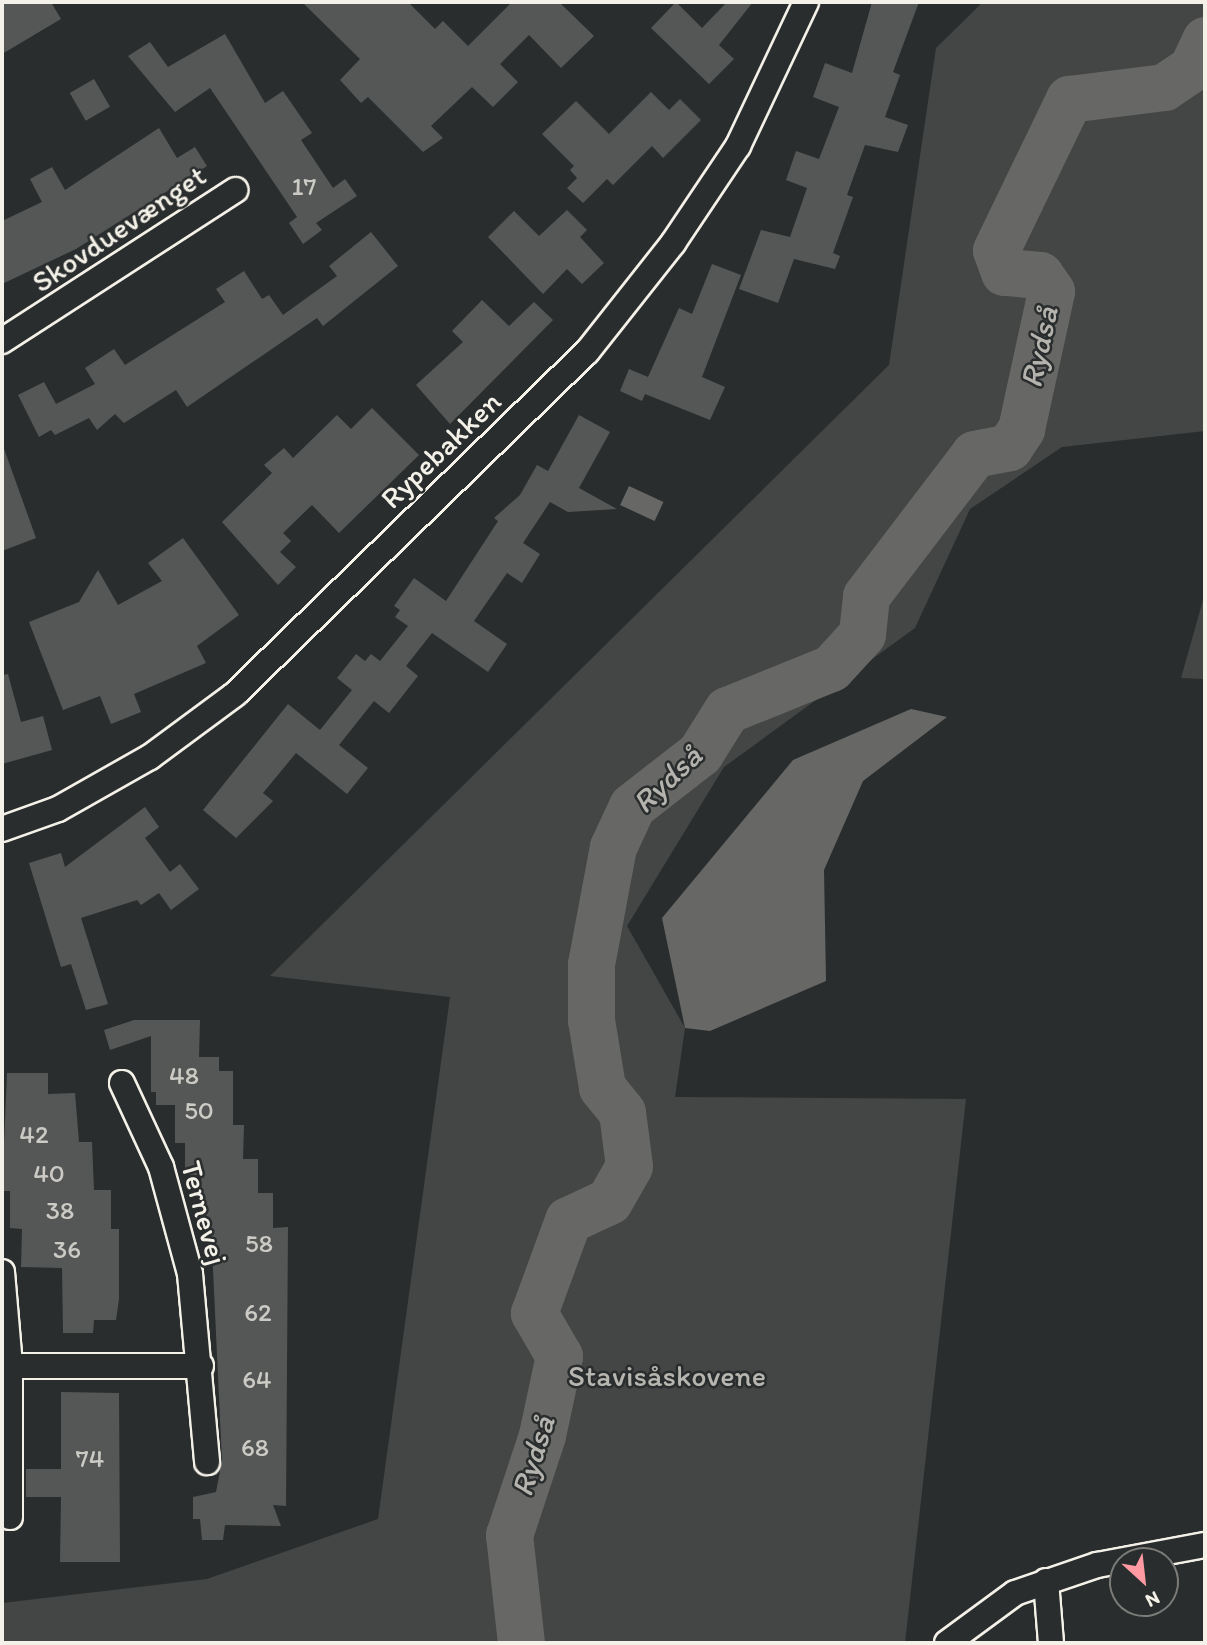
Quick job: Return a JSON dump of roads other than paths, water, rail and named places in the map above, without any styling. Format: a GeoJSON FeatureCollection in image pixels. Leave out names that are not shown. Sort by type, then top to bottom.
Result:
{"type":"FeatureCollection","features":[{"type":"Feature","properties":{"kind":"street","name":"Rypebakken"},"geometry":{"type":"LineString","coordinates":[[2,829],[58,809],[150,757],[235,694],[587,352],[673,243],[737,146],[806,2]]}},
{"type":"Feature","properties":{"kind":"street","name":"Skovduevænget"},"geometry":{"type":"LineString","coordinates":[[2,341],[235,190]]}},
{"type":"Feature","properties":{"kind":"street","name":"Ternevej"},"geometry":{"type":"LineString","coordinates":[[122,1083],[161,1167],[183,1247],[201,1366],[207,1462]]}},
{"type":"Feature","properties":{"kind":"street"},"geometry":{"type":"LineString","coordinates":[[2,1272],[10,1517]]}},
{"type":"Feature","properties":{"kind":"street"},"geometry":{"type":"LineString","coordinates":[[6,1366],[201,1366]]}},
{"type":"Feature","properties":{"kind":"street"},"geometry":{"type":"LineString","coordinates":[[947,1643],[1014,1592],[1097,1565],[1205,1545]]}},
{"type":"Feature","properties":{"kind":"street"},"geometry":{"type":"LineString","coordinates":[[1046,1581],[1051,1643]]}},
{"type":"Feature","properties":{"kind":"waterway","name":"Rydså"},"geometry":{"type":"LineString","coordinates":[[521,1643],[509,1535],[542,1435],[559,1356],[534,1313],[568,1220],[609,1201],[629,1166],[622,1112],[602,1087],[591,1020],[591,964],[613,847],[632,806],[700,753],[727,710],[831,668],[862,634],[866,596],[974,454],[1009,447],[1021,429],[1051,291],[1040,275],[1004,272],[996,250],[1069,99],[1164,87],[1192,68],[1205,40]]}},
{"type":"Feature","properties":{"kind":"park label","name":"Stavisåskovene"},"geometry":{"type":"Point","coordinates":[667,1376]}}]}
